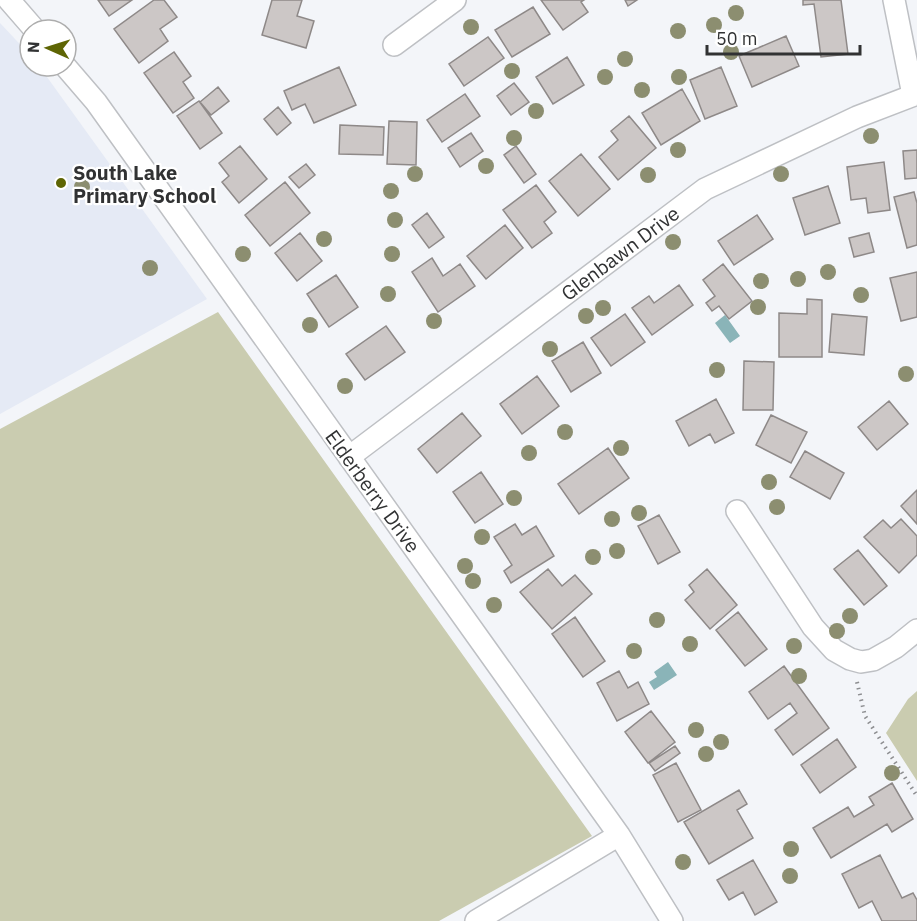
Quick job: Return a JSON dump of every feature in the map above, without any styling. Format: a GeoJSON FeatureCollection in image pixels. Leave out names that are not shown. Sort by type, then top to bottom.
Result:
{"type":"FeatureCollection","features":[{"type":"Feature","properties":{"kind":"street"},"geometry":{"type":"LineString","coordinates":[[9,0],[24,18]]}},
{"type":"Feature","properties":{"kind":"street"},"geometry":{"type":"LineString","coordinates":[[394,45],[455,0]]}},
{"type":"Feature","properties":{"kind":"street"},"geometry":{"type":"LineString","coordinates":[[894,0],[915,95]]}},
{"type":"Feature","properties":{"kind":"street","name":"Elderberry Drive"},"geometry":{"type":"LineString","coordinates":[[75,78],[96,102],[619,835],[672,921]]}},
{"type":"Feature","properties":{"kind":"street","name":"Glenbawn Drive"},"geometry":{"type":"LineString","coordinates":[[349,458],[705,189],[857,117],[915,95]]}},
{"type":"Feature","properties":{"kind":"street"},"geometry":{"type":"LineString","coordinates":[[737,511],[813,627],[834,650],[855,661],[873,660],[896,647],[917,630]]}},
{"type":"Feature","properties":{"kind":"street"},"geometry":{"type":"LineString","coordinates":[[476,921],[619,835]]}},
{"type":"Feature","properties":{"kind":"path"},"geometry":{"type":"LineString","coordinates":[[855,661],[862,710],[917,796]]}},
{"type":"Feature","properties":{"kind":"shaded area","name":"South Lake Primary School"},"geometry":{"type":"Polygon","coordinates":[[[0,23],[18,42],[18,78],[48,78],[207,299],[0,414],[0,23]]]}},
{"type":"Feature","properties":{"kind":"green space"},"geometry":{"type":"Polygon","coordinates":[[[218,312],[592,836],[439,921],[0,921],[0,429],[218,312]]]}},
{"type":"Feature","properties":{"kind":"green space"},"geometry":{"type":"Polygon","coordinates":[[[917,691],[917,781],[886,733],[908,699],[917,691]]]}},
{"type":"Feature","properties":{"kind":"water"},"geometry":{"type":"Polygon","coordinates":[[[725,315],[740,336],[730,343],[715,323],[725,315]]]}},
{"type":"Feature","properties":{"kind":"water"},"geometry":{"type":"Polygon","coordinates":[[[668,662],[677,675],[654,690],[649,682],[657,677],[654,672],[668,662]]]}},
{"type":"Feature","properties":{"kind":"building"},"geometry":{"type":"Polygon","coordinates":[[[98,0],[132,0],[109,16],[98,0]]]}},
{"type":"Feature","properties":{"kind":"building"},"geometry":{"type":"Polygon","coordinates":[[[154,0],[164,0],[177,17],[160,29],[168,41],[139,63],[114,29],[154,0]]]}},
{"type":"Feature","properties":{"kind":"building"},"geometry":{"type":"Polygon","coordinates":[[[272,0],[302,0],[297,16],[314,21],[306,48],[262,35],[272,0]]]}},
{"type":"Feature","properties":{"kind":"building"},"geometry":{"type":"Polygon","coordinates":[[[541,0],[584,0],[581,2],[588,12],[563,30],[541,0]]]}},
{"type":"Feature","properties":{"kind":"building"},"geometry":{"type":"Polygon","coordinates":[[[625,0],[637,0],[628,6],[625,0]]]}},
{"type":"Feature","properties":{"kind":"building"},"geometry":{"type":"Polygon","coordinates":[[[803,0],[841,0],[848,54],[821,57],[814,4],[803,5],[803,0]]]}},
{"type":"Feature","properties":{"kind":"building"},"geometry":{"type":"Polygon","coordinates":[[[533,7],[550,34],[512,57],[495,30],[533,7]]]}},
{"type":"Feature","properties":{"kind":"building"},"geometry":{"type":"Polygon","coordinates":[[[786,36],[799,66],[752,87],[739,56],[786,36]]]}},
{"type":"Feature","properties":{"kind":"building"},"geometry":{"type":"Polygon","coordinates":[[[488,37],[504,58],[464,86],[449,64],[488,37]]]}},
{"type":"Feature","properties":{"kind":"building"},"geometry":{"type":"Polygon","coordinates":[[[174,52],[191,76],[183,82],[194,98],[173,113],[144,73],[174,52]]]}},
{"type":"Feature","properties":{"kind":"building"},"geometry":{"type":"Polygon","coordinates":[[[567,57],[584,85],[553,104],[536,77],[567,57]]]}},
{"type":"Feature","properties":{"kind":"building"},"geometry":{"type":"Polygon","coordinates":[[[339,67],[356,105],[314,123],[305,104],[292,110],[284,91],[339,67]]]}},
{"type":"Feature","properties":{"kind":"building"},"geometry":{"type":"Polygon","coordinates":[[[721,67],[737,106],[705,119],[690,80],[721,67]]]}},
{"type":"Feature","properties":{"kind":"building"},"geometry":{"type":"Polygon","coordinates":[[[514,83],[529,102],[511,115],[497,96],[514,83]]]}},
{"type":"Feature","properties":{"kind":"building"},"geometry":{"type":"Polygon","coordinates":[[[218,87],[229,101],[211,115],[200,102],[218,87]]]}},
{"type":"Feature","properties":{"kind":"building"},"geometry":{"type":"Polygon","coordinates":[[[682,89],[700,121],[661,145],[642,113],[682,89]]]}},
{"type":"Feature","properties":{"kind":"building"},"geometry":{"type":"Polygon","coordinates":[[[465,94],[480,116],[442,142],[427,120],[465,94]]]}},
{"type":"Feature","properties":{"kind":"building"},"geometry":{"type":"Polygon","coordinates":[[[199,101],[222,133],[200,149],[177,116],[199,101]]]}},
{"type":"Feature","properties":{"kind":"building"},"geometry":{"type":"Polygon","coordinates":[[[278,107],[291,123],[277,135],[264,119],[278,107]]]}},
{"type":"Feature","properties":{"kind":"building"},"geometry":{"type":"Polygon","coordinates":[[[629,116],[656,148],[618,180],[599,157],[618,140],[611,131],[629,116]]]}},
{"type":"Feature","properties":{"kind":"building"},"geometry":{"type":"Polygon","coordinates":[[[389,121],[417,122],[416,165],[387,164],[389,121]]]}},
{"type":"Feature","properties":{"kind":"building"},"geometry":{"type":"Polygon","coordinates":[[[340,125],[384,127],[383,155],[339,154],[340,125]]]}},
{"type":"Feature","properties":{"kind":"building"},"geometry":{"type":"Polygon","coordinates":[[[471,133],[483,151],[460,167],[448,148],[471,133]]]}},
{"type":"Feature","properties":{"kind":"building"},"geometry":{"type":"Polygon","coordinates":[[[240,146],[267,179],[239,203],[222,182],[229,176],[219,163],[240,146]]]}},
{"type":"Feature","properties":{"kind":"building"},"geometry":{"type":"Polygon","coordinates":[[[516,146],[536,174],[524,183],[504,155],[516,146]]]}},
{"type":"Feature","properties":{"kind":"building"},"geometry":{"type":"Polygon","coordinates":[[[917,150],[917,178],[905,179],[903,151],[917,150]]]}},
{"type":"Feature","properties":{"kind":"building"},"geometry":{"type":"Polygon","coordinates":[[[581,154],[610,189],[578,216],[549,181],[581,154]]]}},
{"type":"Feature","properties":{"kind":"building"},"geometry":{"type":"Polygon","coordinates":[[[884,162],[890,210],[868,213],[866,198],[851,200],[847,167],[884,162]]]}},
{"type":"Feature","properties":{"kind":"building"},"geometry":{"type":"Polygon","coordinates":[[[306,164],[315,175],[299,188],[289,177],[306,164]]]}},
{"type":"Feature","properties":{"kind":"building"},"geometry":{"type":"Polygon","coordinates":[[[285,182],[310,213],[270,246],[245,215],[285,182]]]}},
{"type":"Feature","properties":{"kind":"building"},"geometry":{"type":"Polygon","coordinates":[[[536,185],[556,212],[544,222],[552,233],[532,248],[503,210],[536,185]]]}},
{"type":"Feature","properties":{"kind":"building"},"geometry":{"type":"Polygon","coordinates":[[[828,186],[840,223],[805,235],[793,198],[828,186]]]}},
{"type":"Feature","properties":{"kind":"building"},"geometry":{"type":"Polygon","coordinates":[[[914,192],[917,203],[917,245],[907,248],[894,197],[914,192]]]}},
{"type":"Feature","properties":{"kind":"building"},"geometry":{"type":"Polygon","coordinates":[[[427,213],[444,237],[429,248],[412,225],[427,213]]]}},
{"type":"Feature","properties":{"kind":"building"},"geometry":{"type":"Polygon","coordinates":[[[757,215],[773,239],[734,265],[718,241],[757,215]]]}},
{"type":"Feature","properties":{"kind":"building"},"geometry":{"type":"Polygon","coordinates":[[[505,225],[523,248],[486,279],[467,256],[505,225]]]}},
{"type":"Feature","properties":{"kind":"building"},"geometry":{"type":"Polygon","coordinates":[[[300,233],[322,261],[297,281],[275,253],[300,233]]]}},
{"type":"Feature","properties":{"kind":"building"},"geometry":{"type":"Polygon","coordinates":[[[869,233],[874,252],[854,257],[849,238],[869,233]]]}},
{"type":"Feature","properties":{"kind":"building"},"geometry":{"type":"Polygon","coordinates":[[[432,258],[443,276],[460,264],[475,286],[438,312],[412,272],[432,258]]]}},
{"type":"Feature","properties":{"kind":"building"},"geometry":{"type":"Polygon","coordinates":[[[723,264],[752,301],[729,319],[719,306],[712,311],[706,303],[715,296],[703,280],[723,264]]]}},
{"type":"Feature","properties":{"kind":"building"},"geometry":{"type":"Polygon","coordinates":[[[917,272],[917,317],[901,321],[890,278],[917,272]]]}},
{"type":"Feature","properties":{"kind":"building"},"geometry":{"type":"Polygon","coordinates":[[[336,275],[358,307],[329,327],[307,294],[336,275]]]}},
{"type":"Feature","properties":{"kind":"building"},"geometry":{"type":"Polygon","coordinates":[[[679,285],[693,305],[652,335],[632,308],[649,296],[654,303],[679,285]]]}},
{"type":"Feature","properties":{"kind":"building"},"geometry":{"type":"Polygon","coordinates":[[[807,299],[822,300],[822,357],[779,357],[779,313],[807,314],[807,299]]]}},
{"type":"Feature","properties":{"kind":"building"},"geometry":{"type":"Polygon","coordinates":[[[625,314],[645,342],[611,366],[591,338],[625,314]]]}},
{"type":"Feature","properties":{"kind":"building"},"geometry":{"type":"Polygon","coordinates":[[[832,314],[867,317],[864,355],[829,352],[832,314]]]}},
{"type":"Feature","properties":{"kind":"building"},"geometry":{"type":"Polygon","coordinates":[[[386,326],[405,352],[365,380],[346,354],[386,326]]]}},
{"type":"Feature","properties":{"kind":"building"},"geometry":{"type":"Polygon","coordinates":[[[583,342],[601,373],[571,392],[552,361],[583,342]]]}},
{"type":"Feature","properties":{"kind":"building"},"geometry":{"type":"Polygon","coordinates":[[[744,361],[774,362],[773,410],[743,410],[744,361]]]}},
{"type":"Feature","properties":{"kind":"building"},"geometry":{"type":"Polygon","coordinates":[[[537,376],[559,406],[522,434],[500,404],[537,376]]]}},
{"type":"Feature","properties":{"kind":"building"},"geometry":{"type":"Polygon","coordinates":[[[716,399],[734,433],[715,443],[710,434],[689,446],[676,421],[716,399]]]}},
{"type":"Feature","properties":{"kind":"building"},"geometry":{"type":"Polygon","coordinates":[[[889,401],[908,424],[877,450],[858,427],[889,401]]]}},
{"type":"Feature","properties":{"kind":"building"},"geometry":{"type":"Polygon","coordinates":[[[462,413],[481,436],[437,473],[418,449],[462,413]]]}},
{"type":"Feature","properties":{"kind":"building"},"geometry":{"type":"Polygon","coordinates":[[[771,415],[807,432],[791,463],[756,445],[771,415]]]}},
{"type":"Feature","properties":{"kind":"building"},"geometry":{"type":"Polygon","coordinates":[[[608,448],[629,478],[579,514],[558,484],[608,448]]]}},
{"type":"Feature","properties":{"kind":"building"},"geometry":{"type":"Polygon","coordinates":[[[805,451],[844,473],[830,499],[790,477],[805,451]]]}},
{"type":"Feature","properties":{"kind":"building"},"geometry":{"type":"Polygon","coordinates":[[[481,472],[503,504],[475,523],[453,492],[481,472]]]}},
{"type":"Feature","properties":{"kind":"building"},"geometry":{"type":"Polygon","coordinates":[[[917,490],[917,524],[901,506],[917,490]]]}},
{"type":"Feature","properties":{"kind":"building"},"geometry":{"type":"Polygon","coordinates":[[[659,515],[680,552],[658,564],[638,526],[659,515]]]}},
{"type":"Feature","properties":{"kind":"building"},"geometry":{"type":"Polygon","coordinates":[[[901,519],[917,536],[917,555],[899,573],[864,537],[883,520],[891,528],[901,519]]]}},
{"type":"Feature","properties":{"kind":"building"},"geometry":{"type":"Polygon","coordinates":[[[515,524],[522,535],[536,526],[554,556],[511,583],[504,571],[512,565],[494,537],[515,524]]]}},
{"type":"Feature","properties":{"kind":"building"},"geometry":{"type":"Polygon","coordinates":[[[858,550],[887,586],[864,605],[834,569],[858,550]]]}},
{"type":"Feature","properties":{"kind":"building"},"geometry":{"type":"Polygon","coordinates":[[[548,569],[562,586],[575,575],[592,594],[552,629],[520,592],[548,569]]]}},
{"type":"Feature","properties":{"kind":"building"},"geometry":{"type":"Polygon","coordinates":[[[707,569],[737,605],[710,629],[685,600],[694,592],[689,585],[707,569]]]}},
{"type":"Feature","properties":{"kind":"building"},"geometry":{"type":"Polygon","coordinates":[[[738,612],[767,649],[745,666],[716,630],[738,612]]]}},
{"type":"Feature","properties":{"kind":"building"},"geometry":{"type":"Polygon","coordinates":[[[575,617],[605,661],[583,677],[552,634],[575,617]]]}},
{"type":"Feature","properties":{"kind":"building"},"geometry":{"type":"Polygon","coordinates":[[[784,666],[829,728],[793,755],[775,730],[797,713],[790,703],[768,719],[749,692],[784,666]]]}},
{"type":"Feature","properties":{"kind":"building"},"geometry":{"type":"Polygon","coordinates":[[[619,671],[628,688],[638,682],[649,704],[617,721],[597,683],[619,671]]]}},
{"type":"Feature","properties":{"kind":"building"},"geometry":{"type":"Polygon","coordinates":[[[651,711],[675,742],[648,763],[625,732],[651,711]]]}},
{"type":"Feature","properties":{"kind":"building"},"geometry":{"type":"Polygon","coordinates":[[[837,739],[856,767],[820,793],[801,765],[837,739]]]}},
{"type":"Feature","properties":{"kind":"building"},"geometry":{"type":"Polygon","coordinates":[[[675,746],[680,753],[655,771],[649,763],[675,746]]]}},
{"type":"Feature","properties":{"kind":"building"},"geometry":{"type":"Polygon","coordinates":[[[676,763],[701,810],[678,822],[653,775],[676,763]]]}},
{"type":"Feature","properties":{"kind":"building"},"geometry":{"type":"Polygon","coordinates":[[[892,783],[913,819],[892,832],[887,824],[831,858],[813,828],[848,807],[854,817],[874,805],[869,797],[892,783]]]}},
{"type":"Feature","properties":{"kind":"building"},"geometry":{"type":"Polygon","coordinates":[[[739,790],[747,804],[737,810],[753,838],[709,864],[684,822],[739,790]]]}},
{"type":"Feature","properties":{"kind":"building"},"geometry":{"type":"Polygon","coordinates":[[[880,855],[902,898],[913,893],[917,900],[917,921],[882,921],[872,901],[859,908],[842,874],[880,855]]]}},
{"type":"Feature","properties":{"kind":"building"},"geometry":{"type":"Polygon","coordinates":[[[753,860],[777,902],[755,915],[743,892],[729,900],[717,880],[753,860]]]}},
{"type":"Feature","properties":{"kind":"place","name":"South Lake Primary School"},"geometry":{"type":"Point","coordinates":[61,183]}}]}
